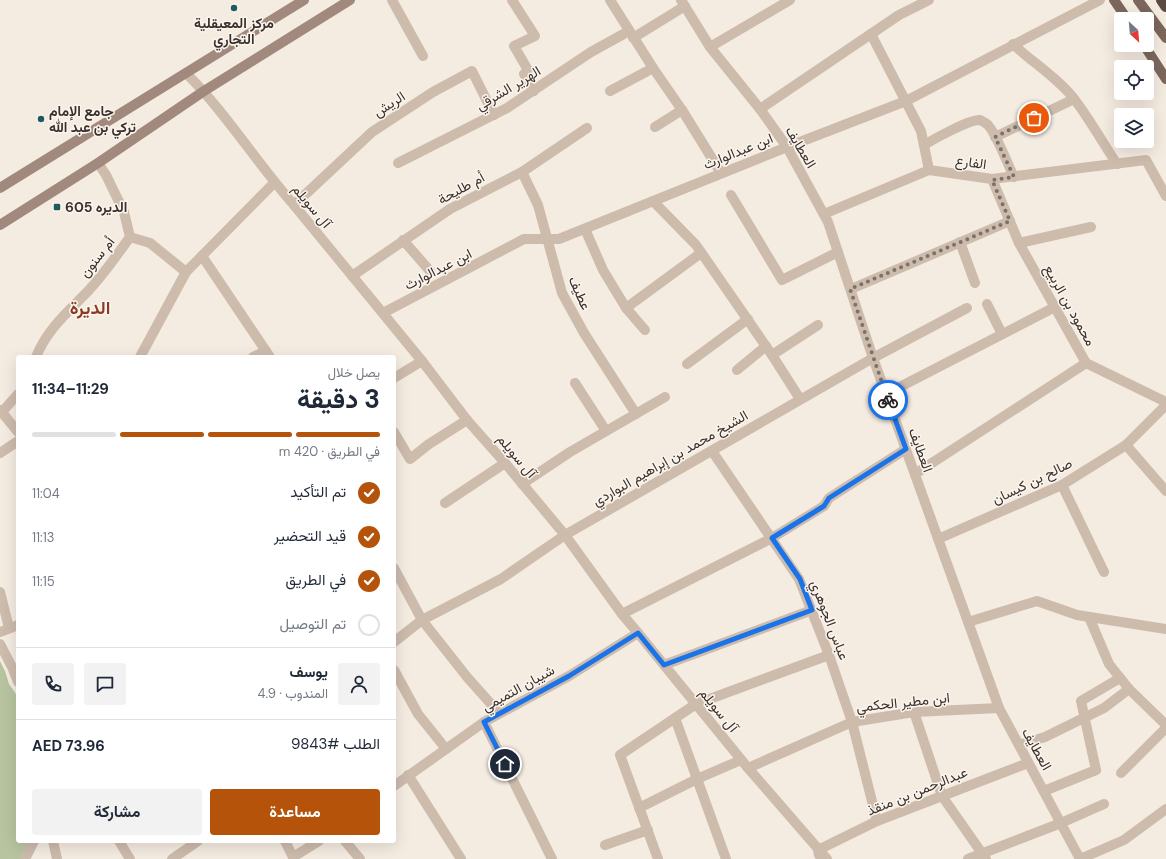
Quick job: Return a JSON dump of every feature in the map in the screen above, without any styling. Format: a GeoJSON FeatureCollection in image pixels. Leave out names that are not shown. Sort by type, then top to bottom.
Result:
{"type":"FeatureCollection","features":[{"type":"Feature","properties":{"kind":"highway"},"geometry":{"type":"LineString","coordinates":[[1162,0],[1166,6]]}},
{"type":"Feature","properties":{"kind":"main road"},"geometry":{"type":"LineString","coordinates":[[0,188],[304,0]]}},
{"type":"Feature","properties":{"kind":"main road"},"geometry":{"type":"LineString","coordinates":[[0,225],[98,163],[204,91],[350,0]]}},
{"type":"Feature","properties":{"kind":"main road"},"geometry":{"type":"LineString","coordinates":[[1114,0],[1122,12]]}},
{"type":"Feature","properties":{"kind":"main road"},"geometry":{"type":"LineString","coordinates":[[1138,0],[1166,38]]}},
{"type":"Feature","properties":{"kind":"main road"},"geometry":{"type":"LineString","coordinates":[[1149,52],[1166,79]]}},
{"type":"Feature","properties":{"kind":"street"},"geometry":{"type":"LineString","coordinates":[[392,0],[423,56]]}},
{"type":"Feature","properties":{"kind":"street"},"geometry":{"type":"LineString","coordinates":[[512,0],[535,36],[514,46],[528,70],[524,74],[534,90]]}},
{"type":"Feature","properties":{"kind":"street"},"geometry":{"type":"LineString","coordinates":[[610,0],[721,173]]}},
{"type":"Feature","properties":{"kind":"street"},"geometry":{"type":"LineString","coordinates":[[710,47],[790,0]]}},
{"type":"Feature","properties":{"kind":"street"},"geometry":{"type":"LineString","coordinates":[[760,110],[899,15],[929,0]]}},
{"type":"Feature","properties":{"kind":"street","name":"ابن عبدالوارث"},"geometry":{"type":"LineString","coordinates":[[382,313],[524,239],[559,239],[721,173],[906,101],[1100,0]]}},
{"type":"Feature","properties":{"kind":"street","name":"الهرير الشرقي"},"geometry":{"type":"LineString","coordinates":[[398,163],[507,108],[591,52],[631,34],[683,3]]}},
{"type":"Feature","properties":{"kind":"street","name":"العطايف"},"geometry":{"type":"LineString","coordinates":[[683,3],[710,47],[787,147],[828,222],[873,358],[999,708],[1080,859]]}},
{"type":"Feature","properties":{"kind":"street"},"geometry":{"type":"LineString","coordinates":[[824,214],[929,170],[921,131],[871,34]]}},
{"type":"Feature","properties":{"kind":"street"},"geometry":{"type":"LineString","coordinates":[[1013,44],[1053,78],[1074,99],[1117,164]]}},
{"type":"Feature","properties":{"kind":"street"},"geometry":{"type":"LineString","coordinates":[[610,91],[653,68]]}},
{"type":"Feature","properties":{"kind":"street","name":"الريش"},"geometry":{"type":"LineString","coordinates":[[294,205],[372,132],[433,92],[472,71],[494,114]]}},
{"type":"Feature","properties":{"kind":"street","name":"آل سويلم"},"geometry":{"type":"LineString","coordinates":[[186,73],[204,91],[274,183],[294,205],[422,361],[467,420],[565,535],[622,614],[819,854],[827,859]]}},
{"type":"Feature","properties":{"kind":"street"},"geometry":{"type":"LineString","coordinates":[[995,137],[1074,99]]}},
{"type":"Feature","properties":{"kind":"street"},"geometry":{"type":"LineString","coordinates":[[655,127],[682,110]]}},
{"type":"Feature","properties":{"kind":"street"},"geometry":{"type":"LineString","coordinates":[[924,145],[975,120],[981,120],[987,124],[995,137],[1014,177]]}},
{"type":"Feature","properties":{"kind":"street","name":"أم طليحة"},"geometry":{"type":"LineString","coordinates":[[352,276],[450,209],[522,172],[587,128]]}},
{"type":"Feature","properties":{"kind":"street","name":"الفارع"},"geometry":{"type":"LineString","coordinates":[[929,170],[992,180],[1146,160],[1166,196]]}},
{"type":"Feature","properties":{"kind":"street","name":"أم سنون"},"geometry":{"type":"LineString","coordinates":[[37,355],[40,346],[50,331],[89,290],[130,237],[124,212],[98,163]]}},
{"type":"Feature","properties":{"kind":"street","name":"عطيف"},"geometry":{"type":"LineString","coordinates":[[522,172],[538,205],[562,293],[584,333],[636,414]]}},
{"type":"Feature","properties":{"kind":"street","name":"محمود بن الربيع"},"geometry":{"type":"LineString","coordinates":[[992,180],[1019,243],[1086,363],[1166,402]]}},
{"type":"Feature","properties":{"kind":"street"},"geometry":{"type":"LineString","coordinates":[[141,355],[186,272],[274,183]]}},
{"type":"Feature","properties":{"kind":"street"},"geometry":{"type":"LineString","coordinates":[[731,195],[782,280],[838,252]]}},
{"type":"Feature","properties":{"kind":"street"},"geometry":{"type":"LineString","coordinates":[[653,201],[696,245],[748,319],[800,400]]}},
{"type":"Feature","properties":{"kind":"street"},"geometry":{"type":"LineString","coordinates":[[850,289],[1010,221]]}},
{"type":"Feature","properties":{"kind":"street"},"geometry":{"type":"LineString","coordinates":[[1019,243],[1091,227]]}},
{"type":"Feature","properties":{"kind":"street"},"geometry":{"type":"LineString","coordinates":[[585,228],[603,270],[626,308],[645,330]]}},
{"type":"Feature","properties":{"kind":"street"},"geometry":{"type":"LineString","coordinates":[[130,237],[150,243],[186,272]]}},
{"type":"Feature","properties":{"kind":"street"},"geometry":{"type":"LineString","coordinates":[[403,240],[430,271]]}},
{"type":"Feature","properties":{"kind":"street"},"geometry":{"type":"LineString","coordinates":[[960,242],[975,283]]}},
{"type":"Feature","properties":{"kind":"street"},"geometry":{"type":"LineString","coordinates":[[626,308],[701,253]]}},
{"type":"Feature","properties":{"kind":"street"},"geometry":{"type":"LineString","coordinates":[[202,256],[268,354]]}},
{"type":"Feature","properties":{"kind":"street"},"geometry":{"type":"LineString","coordinates":[[987,304],[1002,334]]}},
{"type":"Feature","properties":{"kind":"street"},"geometry":{"type":"LineString","coordinates":[[886,394],[1055,307]]}},
{"type":"Feature","properties":{"kind":"street","name":"الشيخ محمد بن إبراهيم البواردي"},"geometry":{"type":"LineString","coordinates":[[396,640],[422,620],[501,579],[565,535],[873,358],[967,308]]}},
{"type":"Feature","properties":{"kind":"street"},"geometry":{"type":"LineString","coordinates":[[686,364],[748,319]]}},
{"type":"Feature","properties":{"kind":"street"},"geometry":{"type":"LineString","coordinates":[[772,355],[818,325]]}},
{"type":"Feature","properties":{"kind":"street"},"geometry":{"type":"LineString","coordinates":[[737,370],[766,346]]}},
{"type":"Feature","properties":{"kind":"street"},"geometry":{"type":"LineString","coordinates":[[396,377],[422,361]]}},
{"type":"Feature","properties":{"kind":"street"},"geometry":{"type":"LineString","coordinates":[[915,474],[1086,363]]}},
{"type":"Feature","properties":{"kind":"street"},"geometry":{"type":"LineString","coordinates":[[575,383],[606,431]]}},
{"type":"Feature","properties":{"kind":"street"},"geometry":{"type":"LineString","coordinates":[[16,396],[1,411],[16,430]]}},
{"type":"Feature","properties":{"kind":"street"},"geometry":{"type":"LineString","coordinates":[[522,484],[570,452],[665,397]]}},
{"type":"Feature","properties":{"kind":"street","name":"صالح بن كيسان"},"geometry":{"type":"LineString","coordinates":[[938,539],[1062,485],[1126,445],[1166,405]]}},
{"type":"Feature","properties":{"kind":"street"},"geometry":{"type":"LineString","coordinates":[[396,438],[410,459],[428,444],[467,420]]}},
{"type":"Feature","properties":{"kind":"street"},"geometry":{"type":"LineString","coordinates":[[0,453],[16,442]]}},
{"type":"Feature","properties":{"kind":"street"},"geometry":{"type":"LineString","coordinates":[[1126,445],[1166,491]]}},
{"type":"Feature","properties":{"kind":"street"},"geometry":{"type":"LineString","coordinates":[[622,614],[772,538],[824,506],[829,498],[906,449]]}},
{"type":"Feature","properties":{"kind":"street","name":"عباس الجوهري"},"geometry":{"type":"LineString","coordinates":[[712,450],[800,579],[829,655],[852,722],[877,821]]}},
{"type":"Feature","properties":{"kind":"street"},"geometry":{"type":"LineString","coordinates":[[444,503],[505,463]]}},
{"type":"Feature","properties":{"kind":"street"},"geometry":{"type":"LineString","coordinates":[[1062,485],[1104,572]]}},
{"type":"Feature","properties":{"kind":"street"},"geometry":{"type":"LineString","coordinates":[[396,572],[422,620],[467,677],[499,713]]}},
{"type":"Feature","properties":{"kind":"street"},"geometry":{"type":"LineString","coordinates":[[0,592],[9,628]]}},
{"type":"Feature","properties":{"kind":"street"},"geometry":{"type":"LineString","coordinates":[[968,622],[1037,601],[1077,615],[1166,629]]}},
{"type":"Feature","properties":{"kind":"street"},"geometry":{"type":"LineString","coordinates":[[664,665],[812,610]]}},
{"type":"Feature","properties":{"kind":"street"},"geometry":{"type":"LineString","coordinates":[[1089,617],[1109,664],[1129,690],[1166,726],[1121,773]]}},
{"type":"Feature","properties":{"kind":"street","name":"شيبان التميمي"},"geometry":{"type":"LineString","coordinates":[[396,784],[484,722],[569,676],[638,633]]}},
{"type":"Feature","properties":{"kind":"street"},"geometry":{"type":"LineString","coordinates":[[0,644],[16,677]]}},
{"type":"Feature","properties":{"kind":"street"},"geometry":{"type":"LineString","coordinates":[[658,859],[620,755],[696,704],[829,655]]}},
{"type":"Feature","properties":{"kind":"street"},"geometry":{"type":"LineString","coordinates":[[396,674],[418,714],[446,749]]}},
{"type":"Feature","properties":{"kind":"street"},"geometry":{"type":"LineString","coordinates":[[1044,791],[1096,770],[1081,701],[1120,678]]}},
{"type":"Feature","properties":{"kind":"street"},"geometry":{"type":"LineString","coordinates":[[1019,745],[1045,737],[1104,708],[1129,690]]}},
{"type":"Feature","properties":{"kind":"street","name":"ابن مطير الحكمي"},"geometry":{"type":"LineString","coordinates":[[639,808],[697,779],[745,764],[852,722],[914,712],[999,708]]}},
{"type":"Feature","properties":{"kind":"street"},"geometry":{"type":"LineString","coordinates":[[914,712],[942,796],[984,856]]}},
{"type":"Feature","properties":{"kind":"street"},"geometry":{"type":"LineString","coordinates":[[675,718],[726,859]]}},
{"type":"Feature","properties":{"kind":"street"},"geometry":{"type":"LineString","coordinates":[[484,722],[548,858]]}},
{"type":"Feature","properties":{"kind":"street","name":"عبدالرحمن بن منقذ"},"geometry":{"type":"LineString","coordinates":[[819,854],[877,821],[1028,763]]}},
{"type":"Feature","properties":{"kind":"street"},"geometry":{"type":"LineString","coordinates":[[408,775],[461,859]]}},
{"type":"Feature","properties":{"kind":"street"},"geometry":{"type":"LineString","coordinates":[[968,859],[984,856],[1104,804]]}},
{"type":"Feature","properties":{"kind":"street"},"geometry":{"type":"LineString","coordinates":[[1080,859],[1124,840],[1166,809]]}},
{"type":"Feature","properties":{"kind":"street"},"geometry":{"type":"LineString","coordinates":[[605,845],[648,830]]}},
{"type":"Feature","properties":{"kind":"street"},"geometry":{"type":"LineString","coordinates":[[25,859],[33,843]]}},
{"type":"Feature","properties":{"kind":"street"},"geometry":{"type":"LineString","coordinates":[[54,843],[57,859]]}},
{"type":"Feature","properties":{"kind":"street"},"geometry":{"type":"LineString","coordinates":[[119,843],[130,859]]}},
{"type":"Feature","properties":{"kind":"street"},"geometry":{"type":"LineString","coordinates":[[172,859],[195,843]]}},
{"type":"Feature","properties":{"kind":"street"},"geometry":{"type":"LineString","coordinates":[[286,843],[294,858],[316,843]]}},
{"type":"Feature","properties":{"kind":"street"},"geometry":{"type":"LineString","coordinates":[[347,843],[360,859]]}},
{"type":"Feature","properties":{"kind":"green space"},"geometry":{"type":"Polygon","coordinates":[[[0,661],[9,684],[16,694],[16,843],[28,843],[22,859],[0,859],[0,661]]]}},
{"type":"Feature","properties":{"kind":"way so far"},"geometry":{"type":"LineString","coordinates":[[888,400],[850,289],[1010,221],[992,180],[1014,177],[995,137],[1034,118]]}},
{"type":"Feature","properties":{"kind":"place","name":"مركز المعيقلية التجاري"},"geometry":{"type":"Point","coordinates":[234,8]}},
{"type":"Feature","properties":{"kind":"place","name":"جامع الإمام تركي بن عبد الله"},"geometry":{"type":"Point","coordinates":[41,119]}},
{"type":"Feature","properties":{"kind":"place","name":"الديره 605"},"geometry":{"type":"Point","coordinates":[57,207]}},
{"type":"Feature","properties":{"kind":"district","name":"الديرة"},"geometry":{"type":"Point","coordinates":[90,308]}},
{"type":"Feature","properties":{"kind":"route"},"geometry":{"type":"LineString","coordinates":[[505,764],[484,722],[569,676],[638,633],[664,665],[812,610],[800,579],[772,538],[824,506],[829,498],[906,449],[888,400]]}}]}
